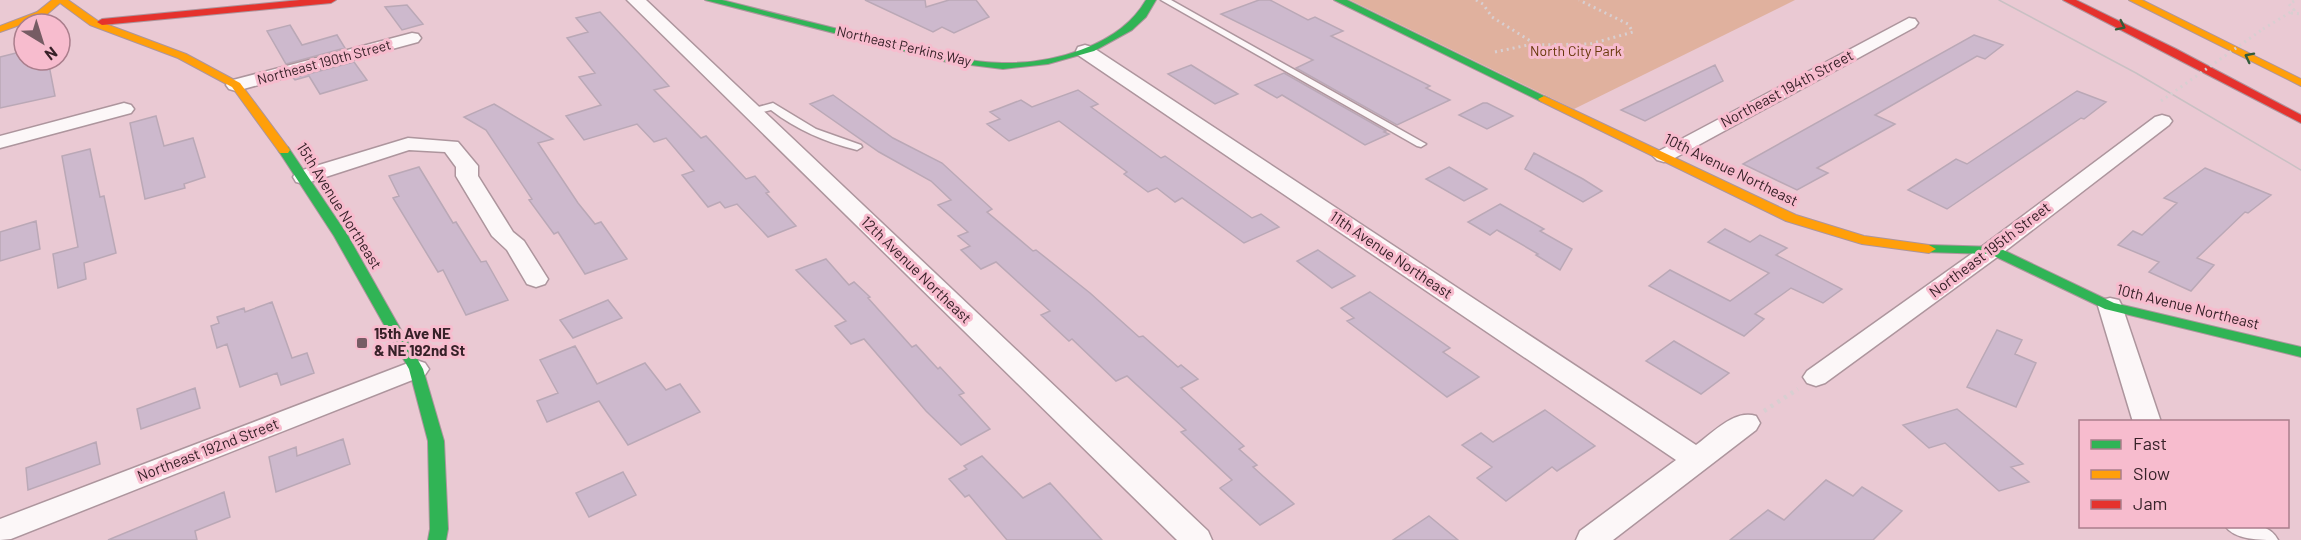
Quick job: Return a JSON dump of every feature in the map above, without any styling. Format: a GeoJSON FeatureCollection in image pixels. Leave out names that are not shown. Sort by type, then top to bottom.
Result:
{"type":"FeatureCollection","features":[{"type":"Feature","properties":{"kind":"main road","name":"15th Avenue Northeast"},"geometry":{"type":"LineString","coordinates":[[60,0],[94,23],[182,56],[236,85],[304,177],[341,236],[416,369],[436,441],[433,535]]}},
{"type":"Feature","properties":{"kind":"main road"},"geometry":{"type":"LineString","coordinates":[[0,30],[41,14],[60,0]]}},
{"type":"Feature","properties":{"kind":"main road"},"geometry":{"type":"LineString","coordinates":[[72,25],[331,0]]}},
{"type":"Feature","properties":{"kind":"main road","name":"Northeast Perkins Way"},"geometry":{"type":"LineString","coordinates":[[710,0],[779,15],[912,51],[1001,66],[1045,61],[1085,51],[1111,39],[1142,18],[1150,0]]}},
{"type":"Feature","properties":{"kind":"main road","name":"10th Avenue Northeast"},"geometry":{"type":"LineString","coordinates":[[1340,0],[1791,218],[1862,240],[1930,249],[1992,250],[2110,306],[2301,352]]}},
{"type":"Feature","properties":{"kind":"main road"},"geometry":{"type":"LineString","coordinates":[[2068,0],[2172,51],[2301,120]]}},
{"type":"Feature","properties":{"kind":"main road"},"geometry":{"type":"LineString","coordinates":[[2134,0],[2301,83]]}},
{"type":"Feature","properties":{"kind":"street","name":"12th Avenue Northeast"},"geometry":{"type":"LineString","coordinates":[[636,0],[1197,540]]}},
{"type":"Feature","properties":{"kind":"street","name":"Northeast 194th Street"},"geometry":{"type":"LineString","coordinates":[[1664,156],[1909,23]]}},
{"type":"Feature","properties":{"kind":"street","name":"Northeast 190th Street"},"geometry":{"type":"LineString","coordinates":[[236,85],[412,38]]}},
{"type":"Feature","properties":{"kind":"street","name":"11th Avenue Northeast"},"geometry":{"type":"LineString","coordinates":[[1085,51],[1697,460]]}},
{"type":"Feature","properties":{"kind":"street"},"geometry":{"type":"LineString","coordinates":[[0,142],[124,109]]}},
{"type":"Feature","properties":{"kind":"street","name":"Northeast 195th Street"},"geometry":{"type":"LineString","coordinates":[[1816,377],[1992,250],[2161,111]]}},
{"type":"Feature","properties":{"kind":"street"},"geometry":{"type":"LineString","coordinates":[[304,177],[408,144],[451,146],[467,166],[467,176],[504,236],[516,246],[536,279]]}},
{"type":"Feature","properties":{"kind":"street"},"geometry":{"type":"LineString","coordinates":[[2110,306],[2146,420]]}},
{"type":"Feature","properties":{"kind":"street","name":"Northeast 192nd Street"},"geometry":{"type":"LineString","coordinates":[[0,531],[416,369]]}},
{"type":"Feature","properties":{"kind":"street"},"geometry":{"type":"LineString","coordinates":[[1591,540],[1746,423]]}},
{"type":"Feature","properties":{"kind":"street"},"geometry":{"type":"LineString","coordinates":[[2243,528],[2263,540]]}},
{"type":"Feature","properties":{"kind":"lane"},"geometry":{"type":"LineString","coordinates":[[1166,0],[1421,144]]}},
{"type":"Feature","properties":{"kind":"lane"},"geometry":{"type":"LineString","coordinates":[[751,112],[773,106],[799,126],[833,141],[857,147]]}},
{"type":"Feature","properties":{"kind":"path"},"geometry":{"type":"LineString","coordinates":[[1476,0],[1483,4],[1492,17],[1534,43]]}},
{"type":"Feature","properties":{"kind":"path"},"geometry":{"type":"LineString","coordinates":[[1470,63],[1504,48],[1534,43],[1601,43],[1633,32],[1628,24],[1579,0]]}},
{"type":"Feature","properties":{"kind":"path"},"geometry":{"type":"LineString","coordinates":[[2295,0],[2289,4],[2295,10]]}},
{"type":"Feature","properties":{"kind":"path"},"geometry":{"type":"LineString","coordinates":[[2161,111],[2263,29],[2301,6]]}},
{"type":"Feature","properties":{"kind":"path"},"geometry":{"type":"LineString","coordinates":[[2290,13],[2301,14]]}},
{"type":"Feature","properties":{"kind":"path"},"geometry":{"type":"LineString","coordinates":[[1746,423],[1816,377]]}},
{"type":"Feature","properties":{"kind":"green space","name":"North City Park"},"geometry":{"type":"Polygon","coordinates":[[[1350,0],[1795,0],[1574,109],[1350,0]]]}},
{"type":"Feature","properties":{"kind":"building"},"geometry":{"type":"Polygon","coordinates":[[[865,0],[925,0],[926,7],[949,0],[976,0],[989,17],[954,33],[942,27],[933,32],[865,0]]]}},
{"type":"Feature","properties":{"kind":"building"},"geometry":{"type":"Polygon","coordinates":[[[1259,0],[1270,0],[1308,20],[1315,17],[1343,31],[1331,36],[1430,86],[1426,88],[1450,100],[1397,125],[1296,68],[1313,60],[1221,14],[1259,0]]]}},
{"type":"Feature","properties":{"kind":"building"},"geometry":{"type":"Polygon","coordinates":[[[407,5],[423,24],[402,30],[385,7],[407,5]]]}},
{"type":"Feature","properties":{"kind":"building"},"geometry":{"type":"Polygon","coordinates":[[[600,12],[669,86],[654,90],[701,138],[706,136],[746,179],[755,176],[769,192],[766,193],[796,226],[768,237],[737,204],[725,208],[720,202],[708,207],[682,175],[694,171],[666,138],[654,142],[637,124],[584,140],[566,116],[601,105],[579,77],[595,73],[567,38],[588,32],[576,18],[600,12]]]}},
{"type":"Feature","properties":{"kind":"building"},"geometry":{"type":"Polygon","coordinates":[[[290,25],[302,45],[337,35],[345,48],[286,64],[267,31],[290,25]]]}},
{"type":"Feature","properties":{"kind":"building"},"geometry":{"type":"Polygon","coordinates":[[[1974,35],[2003,45],[1985,59],[1977,56],[1875,115],[1895,124],[1817,168],[1828,173],[1797,190],[1743,164],[1974,35]]]}},
{"type":"Feature","properties":{"kind":"building"},"geometry":{"type":"Polygon","coordinates":[[[12,54],[12,72],[50,72],[55,96],[0,108],[0,57],[12,54]]]}},
{"type":"Feature","properties":{"kind":"building"},"geometry":{"type":"Polygon","coordinates":[[[354,62],[367,80],[320,94],[309,76],[295,80],[293,78],[354,62]]]}},
{"type":"Feature","properties":{"kind":"building"},"geometry":{"type":"Polygon","coordinates":[[[1191,65],[1238,94],[1215,104],[1168,74],[1191,65]]]}},
{"type":"Feature","properties":{"kind":"building"},"geometry":{"type":"Polygon","coordinates":[[[1715,65],[1723,81],[1645,121],[1621,110],[1715,65]]]}},
{"type":"Feature","properties":{"kind":"building"},"geometry":{"type":"Polygon","coordinates":[[[1284,73],[1389,134],[1365,145],[1282,95],[1277,98],[1255,85],[1284,73]]]}},
{"type":"Feature","properties":{"kind":"building"},"geometry":{"type":"Polygon","coordinates":[[[1078,90],[1098,104],[1091,107],[1161,158],[1165,156],[1252,218],[1261,214],[1279,227],[1244,243],[1182,198],[1175,202],[1157,188],[1148,192],[1124,174],[1127,172],[1059,121],[1009,141],[987,124],[1000,119],[990,112],[1021,100],[1032,107],[1078,90]]]}},
{"type":"Feature","properties":{"kind":"building"},"geometry":{"type":"Polygon","coordinates":[[[2077,91],[2106,102],[2084,119],[2081,118],[1947,209],[1908,190],[1956,159],[1967,164],[2077,91]]]}},
{"type":"Feature","properties":{"kind":"building"},"geometry":{"type":"Polygon","coordinates":[[[833,95],[893,138],[942,163],[992,209],[987,212],[1033,251],[1036,250],[1090,293],[1139,337],[1143,336],[1178,367],[1181,365],[1198,379],[1181,388],[1244,446],[1239,449],[1257,465],[1253,467],[1294,504],[1260,525],[1220,488],[1232,480],[1181,432],[1186,430],[1127,376],[1116,381],[1072,339],[1069,341],[1041,315],[1050,311],[996,262],[981,269],[961,250],[970,246],[958,236],[968,232],[938,205],[951,200],[931,181],[879,152],[810,104],[833,95]]]}},
{"type":"Feature","properties":{"kind":"building"},"geometry":{"type":"Polygon","coordinates":[[[1483,103],[1513,116],[1487,129],[1459,115],[1483,103]]]}},
{"type":"Feature","properties":{"kind":"building"},"geometry":{"type":"Polygon","coordinates":[[[494,104],[553,139],[538,143],[578,203],[595,224],[601,222],[627,259],[585,274],[558,232],[554,234],[529,200],[532,199],[486,130],[464,117],[494,104]]]}},
{"type":"Feature","properties":{"kind":"building"},"geometry":{"type":"Polygon","coordinates":[[[156,116],[164,146],[193,138],[205,177],[184,184],[185,188],[145,199],[130,123],[156,116]]]}},
{"type":"Feature","properties":{"kind":"building"},"geometry":{"type":"Polygon","coordinates":[[[90,149],[100,197],[104,196],[116,253],[84,263],[86,279],[58,288],[53,254],[78,247],[62,156],[90,149]]]}},
{"type":"Feature","properties":{"kind":"building"},"geometry":{"type":"Polygon","coordinates":[[[1534,153],[1602,191],[1583,202],[1525,169],[1534,153]]]}},
{"type":"Feature","properties":{"kind":"building"},"geometry":{"type":"Polygon","coordinates":[[[419,167],[453,223],[456,222],[481,262],[486,261],[508,300],[466,315],[443,270],[438,272],[393,198],[399,196],[389,176],[419,167]]]}},
{"type":"Feature","properties":{"kind":"building"},"geometry":{"type":"Polygon","coordinates":[[[1449,167],[1487,189],[1464,201],[1426,179],[1449,167]]]}},
{"type":"Feature","properties":{"kind":"building"},"geometry":{"type":"Polygon","coordinates":[[[2205,168],[2271,195],[2248,213],[2245,212],[2197,258],[2214,265],[2191,291],[2149,272],[2159,262],[2118,245],[2133,231],[2142,235],[2177,203],[2164,198],[2205,168]]]}},
{"type":"Feature","properties":{"kind":"building"},"geometry":{"type":"Polygon","coordinates":[[[1500,204],[1544,229],[1540,231],[1572,249],[1560,270],[1497,230],[1490,235],[1468,222],[1500,204]]]}},
{"type":"Feature","properties":{"kind":"building"},"geometry":{"type":"Polygon","coordinates":[[[36,221],[40,249],[0,261],[0,232],[36,221]]]}},
{"type":"Feature","properties":{"kind":"building"},"geometry":{"type":"Polygon","coordinates":[[[1725,229],[1750,242],[1760,235],[1787,248],[1776,255],[1842,289],[1823,303],[1791,288],[1755,314],[1764,319],[1744,336],[1649,286],[1670,270],[1730,301],[1769,273],[1708,242],[1725,229]]]}},
{"type":"Feature","properties":{"kind":"building"},"geometry":{"type":"Polygon","coordinates":[[[1318,250],[1355,276],[1332,288],[1297,261],[1318,250]]]}},
{"type":"Feature","properties":{"kind":"building"},"geometry":{"type":"Polygon","coordinates":[[[826,259],[849,285],[854,282],[870,297],[868,298],[912,347],[916,345],[938,369],[940,367],[964,393],[959,395],[990,429],[961,445],[926,411],[864,339],[851,344],[835,326],[846,321],[796,270],[826,259]]]}},
{"type":"Feature","properties":{"kind":"building"},"geometry":{"type":"Polygon","coordinates":[[[1370,292],[1450,348],[1443,352],[1479,377],[1447,397],[1347,321],[1354,318],[1341,308],[1370,292]]]}},
{"type":"Feature","properties":{"kind":"building"},"geometry":{"type":"Polygon","coordinates":[[[608,300],[622,318],[573,338],[560,320],[608,300]]]}},
{"type":"Feature","properties":{"kind":"building"},"geometry":{"type":"Polygon","coordinates":[[[272,302],[292,358],[307,353],[314,373],[281,385],[277,373],[240,387],[227,344],[217,348],[211,326],[219,323],[217,317],[244,308],[245,312],[272,302]]]}},
{"type":"Feature","properties":{"kind":"building"},"geometry":{"type":"Polygon","coordinates":[[[1997,330],[2022,340],[2015,354],[2036,363],[2016,407],[1967,387],[1997,330]]]}},
{"type":"Feature","properties":{"kind":"building"},"geometry":{"type":"Polygon","coordinates":[[[1674,341],[1729,373],[1701,394],[1646,361],[1674,341]]]}},
{"type":"Feature","properties":{"kind":"building"},"geometry":{"type":"Polygon","coordinates":[[[575,346],[597,384],[645,363],[666,390],[680,384],[700,412],[628,445],[599,401],[547,422],[537,401],[558,393],[540,360],[575,346]]]}},
{"type":"Feature","properties":{"kind":"building"},"geometry":{"type":"Polygon","coordinates":[[[195,388],[200,408],[141,429],[137,409],[195,388]]]}},
{"type":"Feature","properties":{"kind":"building"},"geometry":{"type":"Polygon","coordinates":[[[1957,409],[2023,464],[2011,467],[2029,482],[1999,491],[1945,443],[1929,448],[1903,425],[1957,409]]]}},
{"type":"Feature","properties":{"kind":"building"},"geometry":{"type":"Polygon","coordinates":[[[1545,410],[1595,446],[1557,471],[1552,467],[1506,501],[1477,478],[1492,467],[1462,445],[1481,433],[1493,442],[1545,410]]]}},
{"type":"Feature","properties":{"kind":"building"},"geometry":{"type":"Polygon","coordinates":[[[343,439],[350,464],[276,492],[269,457],[296,447],[297,456],[343,439]]]}},
{"type":"Feature","properties":{"kind":"building"},"geometry":{"type":"Polygon","coordinates":[[[96,442],[100,464],[28,490],[26,468],[96,442]]]}},
{"type":"Feature","properties":{"kind":"building"},"geometry":{"type":"Polygon","coordinates":[[[982,456],[1023,498],[1050,483],[1102,540],[1007,540],[969,495],[965,497],[949,479],[967,469],[964,466],[982,456]]]}},
{"type":"Feature","properties":{"kind":"building"},"geometry":{"type":"Polygon","coordinates":[[[623,472],[636,495],[589,517],[576,493],[623,472]]]}},
{"type":"Feature","properties":{"kind":"building"},"geometry":{"type":"Polygon","coordinates":[[[1826,480],[1853,496],[1862,487],[1902,511],[1873,540],[1730,540],[1768,510],[1784,520],[1826,480]]]}},
{"type":"Feature","properties":{"kind":"building"},"geometry":{"type":"Polygon","coordinates":[[[224,492],[230,517],[195,531],[197,540],[108,540],[224,492]]]}},
{"type":"Feature","properties":{"kind":"building"},"geometry":{"type":"Polygon","coordinates":[[[1429,516],[1458,540],[1393,540],[1429,516]]]}},
{"type":"Feature","properties":{"kind":"tram line"},"geometry":{"type":"LineString","coordinates":[[1999,0],[2136,73],[2301,170]]}},
{"type":"Feature","properties":{"kind":"traffic: fast"},"geometry":{"type":"LineString","coordinates":[[710,0],[947,59],[1003,66],[1028,65],[1091,49],[1129,28],[1143,15],[1151,0]]}},
{"type":"Feature","properties":{"kind":"traffic: fast"},"geometry":{"type":"LineString","coordinates":[[1339,0],[1544,99]]}},
{"type":"Feature","properties":{"kind":"traffic: fast"},"geometry":{"type":"LineString","coordinates":[[284,150],[341,236],[416,369],[436,441],[439,529],[437,540]]}},
{"type":"Feature","properties":{"kind":"traffic: fast"},"geometry":{"type":"LineString","coordinates":[[1929,249],[1992,250],[2110,306],[2301,352]]}},
{"type":"Feature","properties":{"kind":"traffic: slow"},"geometry":{"type":"LineString","coordinates":[[0,29],[41,14],[58,0]]}},
{"type":"Feature","properties":{"kind":"traffic: slow"},"geometry":{"type":"LineString","coordinates":[[62,0],[94,23],[182,56],[236,85],[284,150]]}},
{"type":"Feature","properties":{"kind":"traffic: slow"},"geometry":{"type":"LineString","coordinates":[[2134,0],[2301,83]]}},
{"type":"Feature","properties":{"kind":"traffic: slow"},"geometry":{"type":"LineString","coordinates":[[1544,99],[1791,218],[1862,240],[1929,249]]}},
{"type":"Feature","properties":{"kind":"traffic: jam"},"geometry":{"type":"LineString","coordinates":[[102,22],[331,0]]}},
{"type":"Feature","properties":{"kind":"traffic: jam"},"geometry":{"type":"LineString","coordinates":[[2068,0],[2172,51],[2301,120]]}},
{"type":"Feature","properties":{"kind":"place","name":"15th Ave NE & NE 192nd St"},"geometry":{"type":"Point","coordinates":[362,343]}}]}
